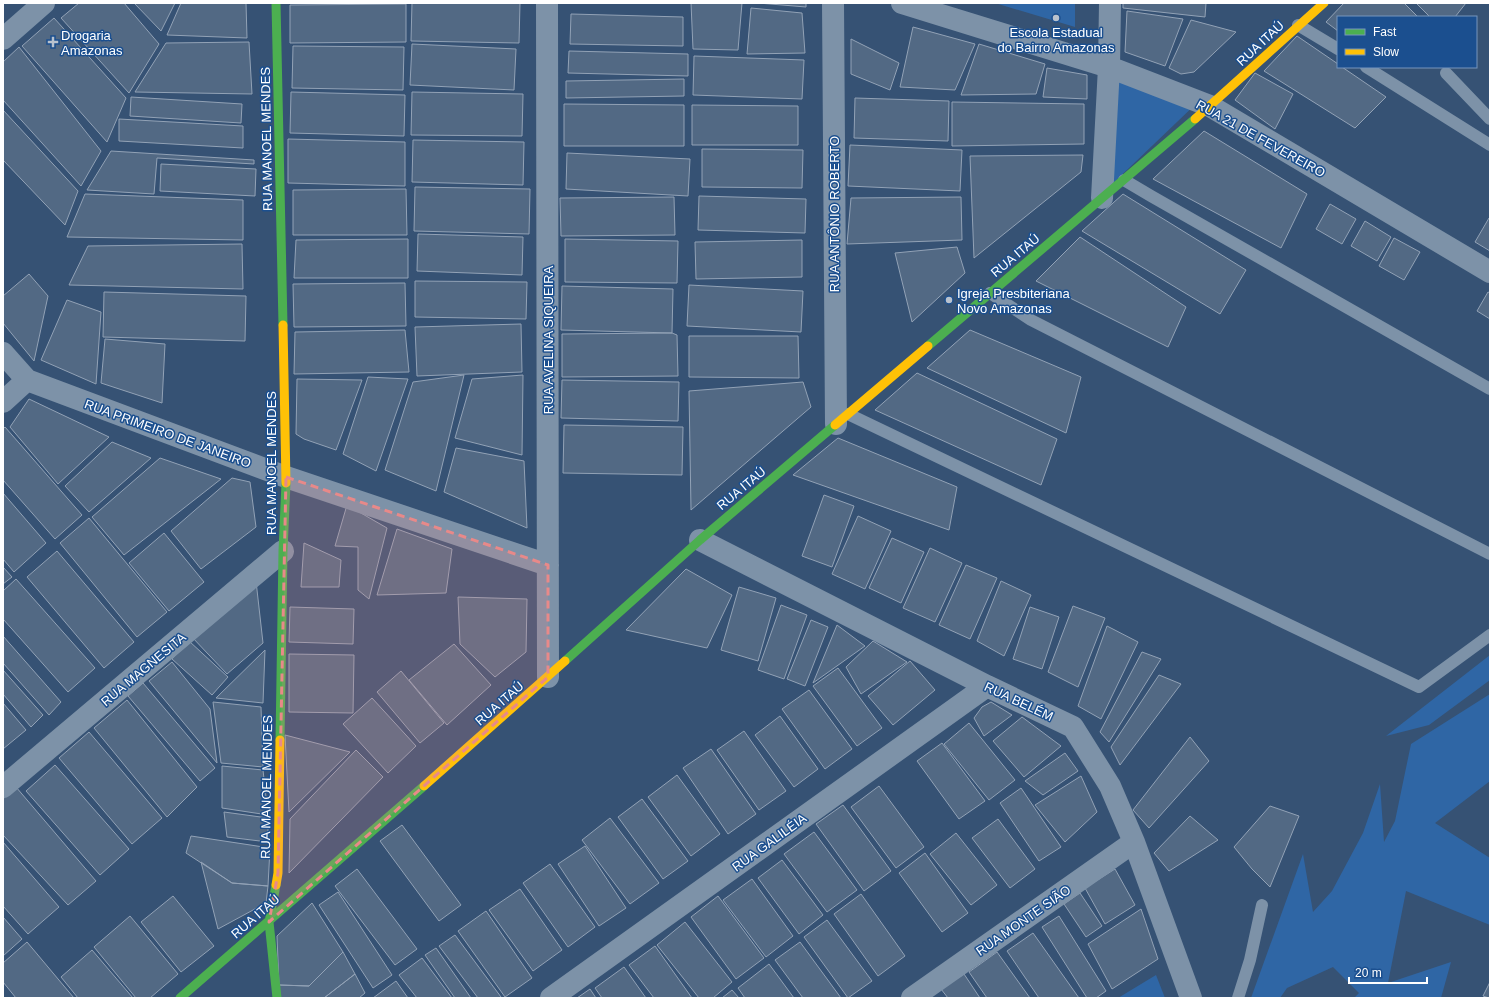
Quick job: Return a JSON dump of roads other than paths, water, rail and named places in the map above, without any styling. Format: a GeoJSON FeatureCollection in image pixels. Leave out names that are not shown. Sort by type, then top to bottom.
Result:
{"type":"FeatureCollection","features":[{"type":"Feature","properties":{"kind":"street"},"geometry":{"type":"LineString","coordinates":[[3,39],[44,3]]}},
{"type":"Feature","properties":{"kind":"street","name":"RUA MANOEL MENDES"},"geometry":{"type":"LineString","coordinates":[[276,3],[286,477],[283,551],[278,873],[269,922],[277,998]]}},
{"type":"Feature","properties":{"kind":"street","name":"RUA AVELINA SIQUEIRA"},"geometry":{"type":"LineString","coordinates":[[548,3],[548,677]]}},
{"type":"Feature","properties":{"kind":"street","name":"RUA ANTÔNIO ROBERTO"},"geometry":{"type":"LineString","coordinates":[[832,3],[842,419]]}},
{"type":"Feature","properties":{"kind":"street","name":"RUA 21 DE FEVEREIRO"},"geometry":{"type":"LineString","coordinates":[[902,3],[1109,67],[1210,106],[1490,272]]}},
{"type":"Feature","properties":{"kind":"street"},"geometry":{"type":"LineString","coordinates":[[1102,198],[1109,67],[1110,3]]}},
{"type":"Feature","properties":{"kind":"street","name":"RUA ITAÚ"},"geometry":{"type":"LineString","coordinates":[[180,998],[269,922],[548,677],[700,540],[1210,106],[1324,3]]}},
{"type":"Feature","properties":{"kind":"street","name":"RUA PRIMEIRO DE JANEIRO"},"geometry":{"type":"LineString","coordinates":[[3,353],[27,380],[286,477],[548,565]]}},
{"type":"Feature","properties":{"kind":"street"},"geometry":{"type":"LineString","coordinates":[[3,402],[27,380]]}},
{"type":"Feature","properties":{"kind":"street","name":"RUA BELÉM"},"geometry":{"type":"LineString","coordinates":[[700,540],[987,686],[1073,726],[1110,786],[1134,842],[1191,998]]}},
{"type":"Feature","properties":{"kind":"street","name":"RUA MAGNESITA"},"geometry":{"type":"LineString","coordinates":[[3,787],[283,551]]}},
{"type":"Feature","properties":{"kind":"street","name":"RUA GALILÉIA"},"geometry":{"type":"LineString","coordinates":[[551,998],[987,686]]}},
{"type":"Feature","properties":{"kind":"street","name":"RUA MONTE SIÃO"},"geometry":{"type":"LineString","coordinates":[[912,998],[1134,842]]}},
{"type":"Feature","properties":{"kind":"lane"},"geometry":{"type":"LineString","coordinates":[[1298,25],[1337,48]]}},
{"type":"Feature","properties":{"kind":"lane"},"geometry":{"type":"LineString","coordinates":[[1368,68],[1490,145]]}},
{"type":"Feature","properties":{"kind":"lane"},"geometry":{"type":"LineString","coordinates":[[1446,72],[1490,119]]}},
{"type":"Feature","properties":{"kind":"lane"},"geometry":{"type":"LineString","coordinates":[[1124,180],[1490,389]]}},
{"type":"Feature","properties":{"kind":"lane"},"geometry":{"type":"LineString","coordinates":[[990,293],[1030,320],[1490,554]]}},
{"type":"Feature","properties":{"kind":"lane"},"geometry":{"type":"LineString","coordinates":[[842,419],[1419,687],[1490,635]]}},
{"type":"Feature","properties":{"kind":"lane"},"geometry":{"type":"LineString","coordinates":[[1238,998],[1250,960],[1262,905]]}},
{"type":"Feature","properties":{"kind":"place","name":"Escola Estadual do Bairro Amazonas"},"geometry":{"type":"Point","coordinates":[1056,18]}},
{"type":"Feature","properties":{"kind":"place","name":"Drogaria Amazonas"},"geometry":{"type":"Point","coordinates":[53,42]}},
{"type":"Feature","properties":{"kind":"place","name":"Igreja Presbiteriana Novo Amazonas"},"geometry":{"type":"Point","coordinates":[949,300]}}]}
